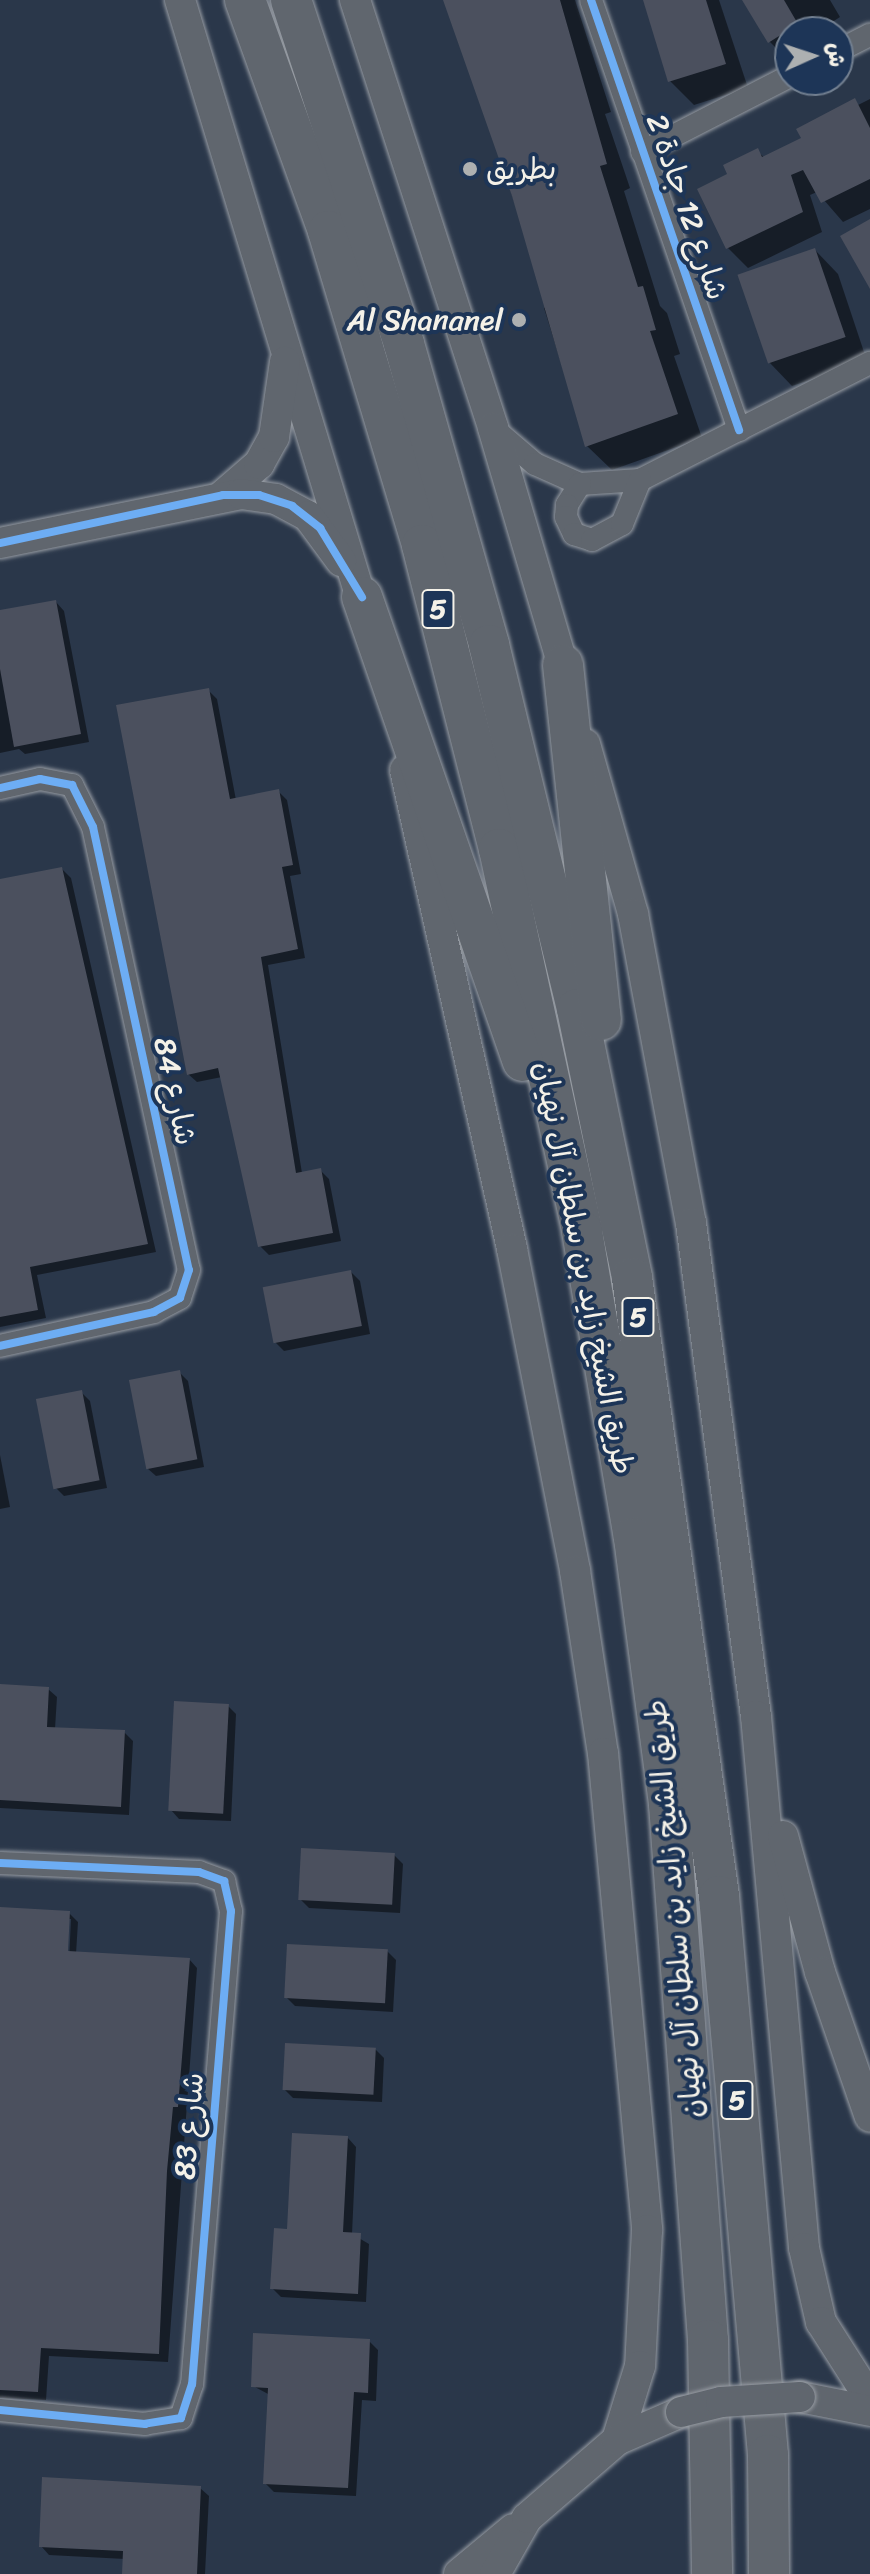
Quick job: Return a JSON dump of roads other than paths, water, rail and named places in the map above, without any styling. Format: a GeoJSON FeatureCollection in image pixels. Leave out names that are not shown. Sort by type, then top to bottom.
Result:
{"type":"FeatureCollection","features":[{"type":"Feature","properties":{"kind":"highway","name":"طريق الشيخ زايد بن سلطان آل نهيان"},"geometry":{"type":"LineString","coordinates":[[245,0],[328,231],[422,545],[499,849],[582,1231],[634,1538],[669,1804],[708,2340],[712,2574]]}},
{"type":"Feature","properties":{"kind":"highway","name":"طريق الشيخ زايد بن سلطان آل نهيان"},"geometry":{"type":"LineString","coordinates":[[291,0],[404,344],[489,645],[577,1009],[632,1278],[719,1896],[768,2455],[769,2574]]}},
{"type":"Feature","properties":{"kind":"highway"},"geometry":{"type":"LineString","coordinates":[[362,597],[582,1231]]}},
{"type":"Feature","properties":{"kind":"highway"},"geometry":{"type":"LineString","coordinates":[[563,665],[632,1278]]}},
{"type":"Feature","properties":{"kind":"main road"},"geometry":{"type":"LineString","coordinates":[[180,0],[362,597],[438,904],[512,1249],[575,1571],[603,1753],[647,2230],[640,2366],[617,2440]]}},
{"type":"Feature","properties":{"kind":"main road"},"geometry":{"type":"LineString","coordinates":[[355,0],[493,428],[633,914],[688,1208],[756,1716],[804,2248],[821,2322],[870,2399]]}},
{"type":"Feature","properties":{"kind":"main road"},"geometry":{"type":"LineString","coordinates":[[223,495],[259,464],[274,437],[286,346]]}},
{"type":"Feature","properties":{"kind":"main road"},"geometry":{"type":"LineString","coordinates":[[0,543],[223,495],[276,499],[308,516],[362,597]]}},
{"type":"Feature","properties":{"kind":"main road"},"geometry":{"type":"LineString","coordinates":[[756,1716],[792,1874],[870,2117]]}},
{"type":"Feature","properties":{"kind":"main road"},"geometry":{"type":"LineString","coordinates":[[459,2574],[617,2440],[681,2412],[721,2402],[800,2397],[870,2411]]}},
{"type":"Feature","properties":{"kind":"main road"},"geometry":{"type":"LineString","coordinates":[[495,2574],[527,2518]]}},
{"type":"Feature","properties":{"kind":"street","name":"شارع 12 جادة 2"},"geometry":{"type":"LineString","coordinates":[[591,0],[739,430]]}},
{"type":"Feature","properties":{"kind":"street"},"geometry":{"type":"LineString","coordinates":[[642,152],[774,84]]}},
{"type":"Feature","properties":{"kind":"street"},"geometry":{"type":"LineString","coordinates":[[493,428],[535,464],[580,484],[640,480],[870,363]]}},
{"type":"Feature","properties":{"kind":"street"},"geometry":{"type":"LineString","coordinates":[[580,484],[567,505],[566,517],[574,534],[592,540],[622,524],[640,480]]}},
{"type":"Feature","properties":{"kind":"street","name":"شارع 84"},"geometry":{"type":"LineString","coordinates":[[0,788],[40,779],[72,785],[93,827],[189,1270],[180,1298],[154,1312],[0,1346]]}},
{"type":"Feature","properties":{"kind":"street","name":"شارع 83"},"geometry":{"type":"LineString","coordinates":[[0,1863],[199,1872],[224,1881],[231,1911],[192,2384],[181,2418],[145,2424],[0,2410]]}},
{"type":"Feature","properties":{"kind":"place","name":"بطريق"},"geometry":{"type":"Point","coordinates":[470,169]}},
{"type":"Feature","properties":{"kind":"place","name":"Al Shananel"},"geometry":{"type":"Point","coordinates":[519,320]}}]}
